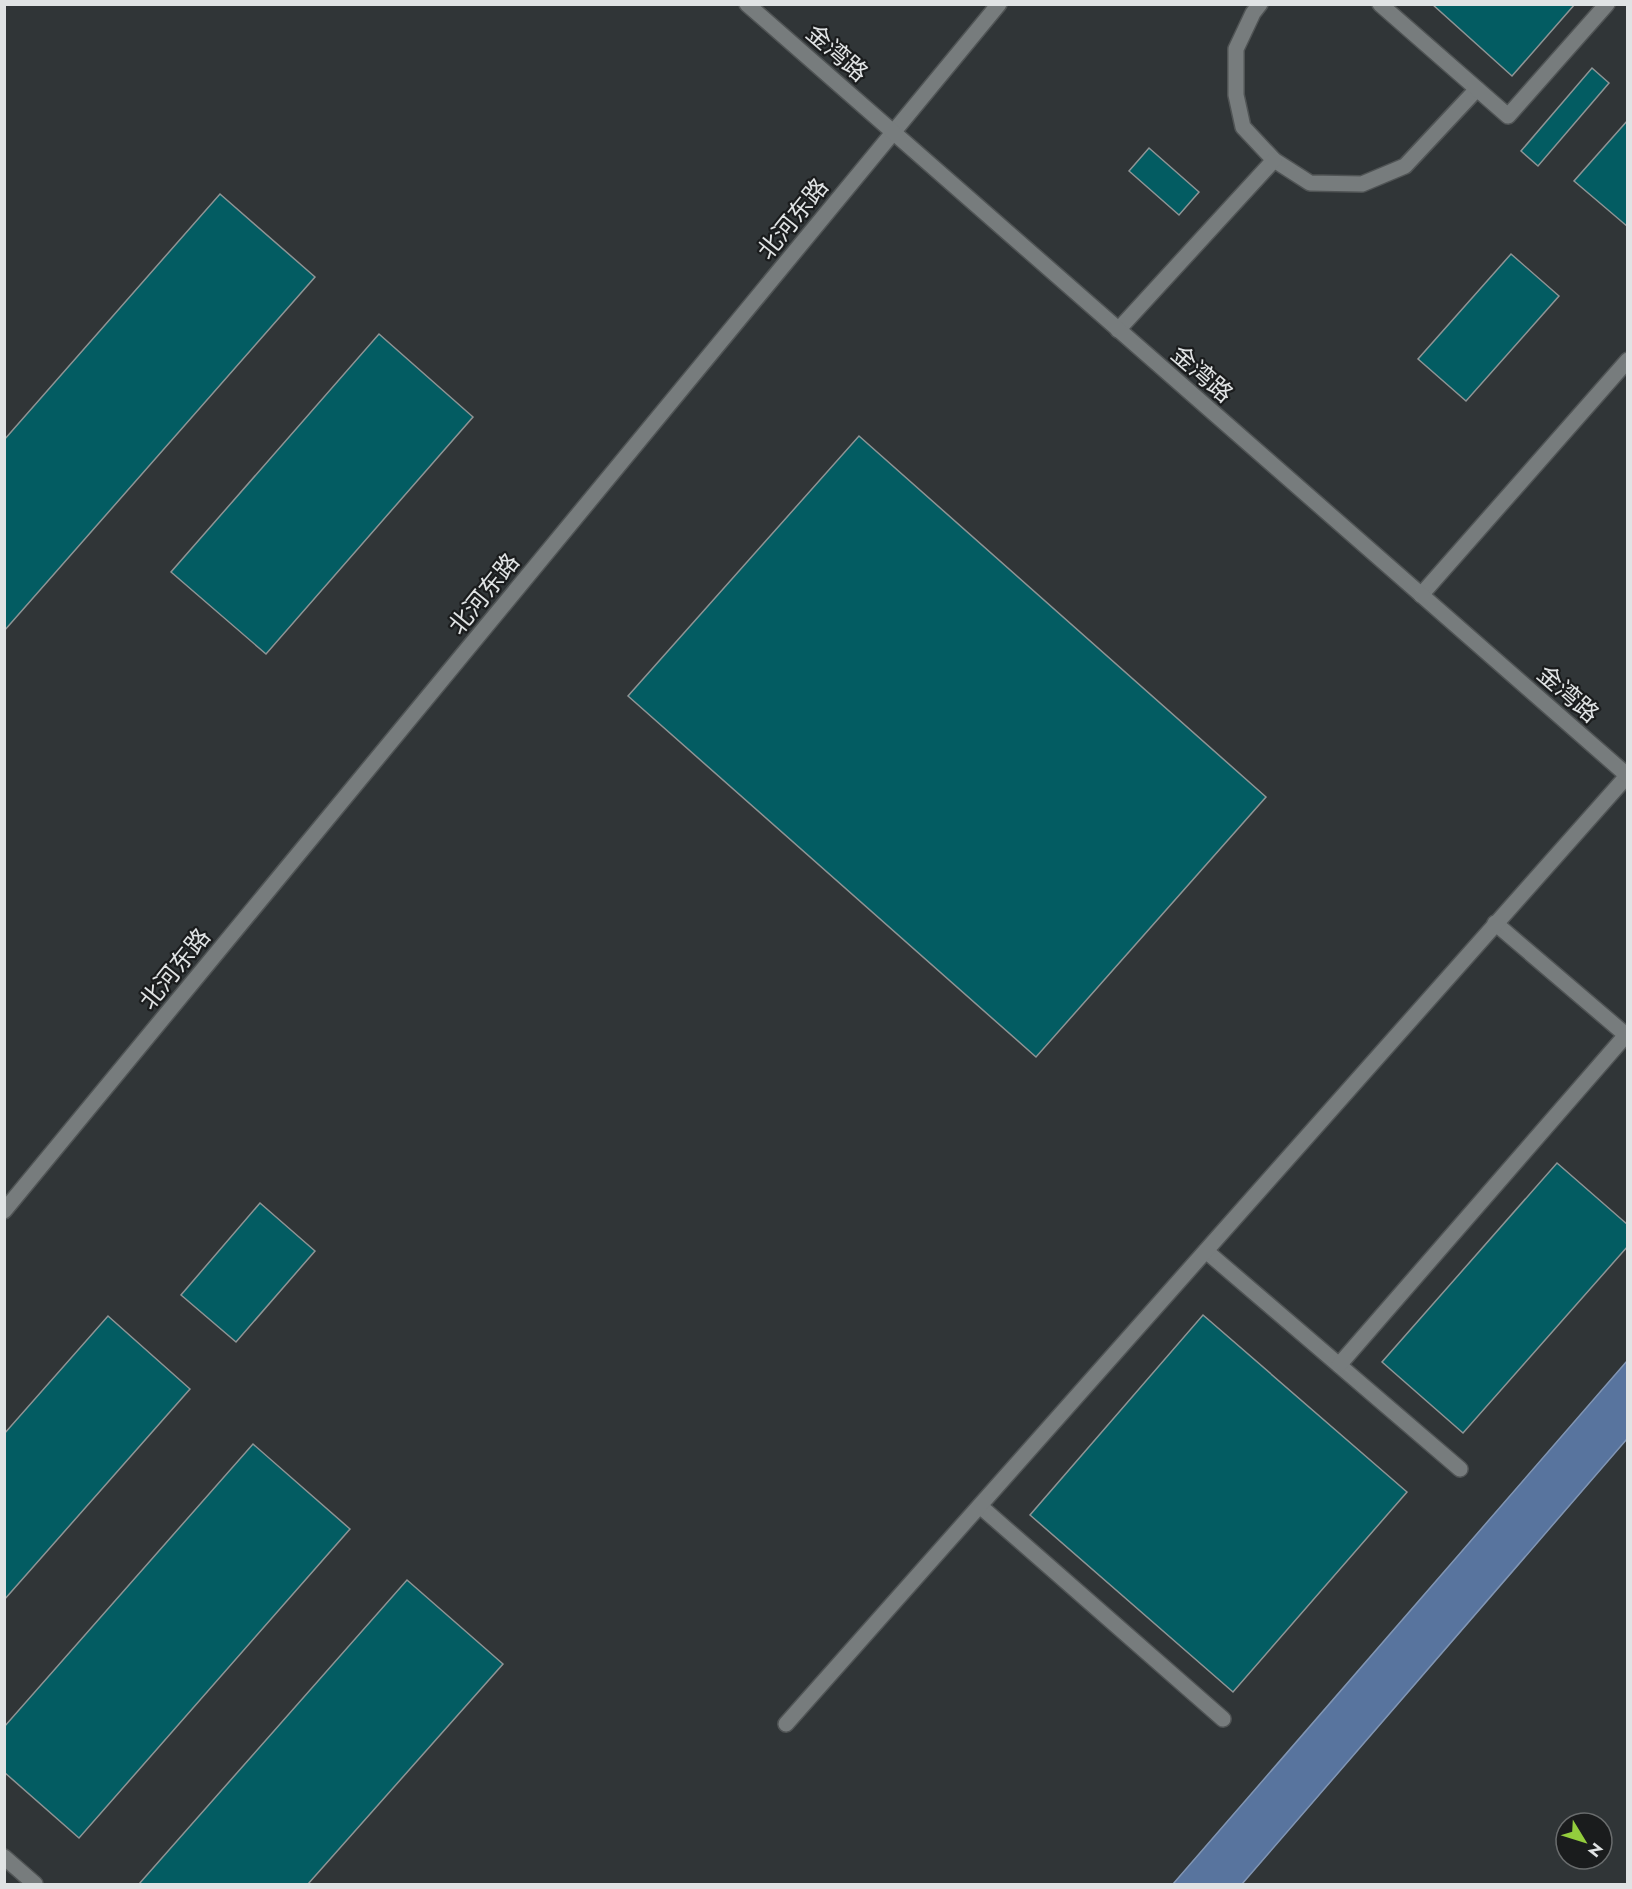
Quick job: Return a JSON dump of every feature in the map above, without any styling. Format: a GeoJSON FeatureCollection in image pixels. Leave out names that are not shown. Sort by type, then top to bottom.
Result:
{"type":"FeatureCollection","features":[{"type":"Feature","properties":{"kind":"street","name":"金湾路"},"geometry":{"type":"LineString","coordinates":[[747,4],[1628,776]]}},
{"type":"Feature","properties":{"kind":"street","name":"北河东路"},"geometry":{"type":"LineString","coordinates":[[4,1211],[999,4]]}},
{"type":"Feature","properties":{"kind":"street"},"geometry":{"type":"LineString","coordinates":[[1260,4],[1253,13],[1236,49],[1236,95],[1244,127],[1274,160],[1310,183],[1362,184],[1405,166],[1477,89]]}},
{"type":"Feature","properties":{"kind":"street"},"geometry":{"type":"LineString","coordinates":[[1380,4],[1508,116],[1607,4]]}},
{"type":"Feature","properties":{"kind":"street"},"geometry":{"type":"LineString","coordinates":[[1118,330],[1274,160]]}},
{"type":"Feature","properties":{"kind":"street"},"geometry":{"type":"LineString","coordinates":[[1420,595],[1628,360]]}},
{"type":"Feature","properties":{"kind":"street"},"geometry":{"type":"LineString","coordinates":[[786,1724],[1628,776]]}},
{"type":"Feature","properties":{"kind":"street"},"geometry":{"type":"LineString","coordinates":[[1339,1365],[1626,1035],[1496,923]]}},
{"type":"Feature","properties":{"kind":"street"},"geometry":{"type":"LineString","coordinates":[[1206,1251],[1460,1469]]}},
{"type":"Feature","properties":{"kind":"street"},"geometry":{"type":"LineString","coordinates":[[980,1506],[1223,1719]]}},
{"type":"Feature","properties":{"kind":"street"},"geometry":{"type":"LineString","coordinates":[[4,1857],[35,1884]]}},
{"type":"Feature","properties":{"kind":"water"},"geometry":{"type":"Polygon","coordinates":[[[1627,1361],[1627,1439],[1242,1884],[1173,1884],[1627,1361]]]}},
{"type":"Feature","properties":{"kind":"building"},"geometry":{"type":"Polygon","coordinates":[[[1432,4],[1575,4],[1512,76],[1432,4]]]}},
{"type":"Feature","properties":{"kind":"building"},"geometry":{"type":"Polygon","coordinates":[[[1592,68],[1609,83],[1538,166],[1521,151],[1592,68]]]}},
{"type":"Feature","properties":{"kind":"building"},"geometry":{"type":"Polygon","coordinates":[[[1628,120],[1628,227],[1574,181],[1628,120]]]}},
{"type":"Feature","properties":{"kind":"building"},"geometry":{"type":"Polygon","coordinates":[[[1149,148],[1199,192],[1179,215],[1129,171],[1149,148]]]}},
{"type":"Feature","properties":{"kind":"building"},"geometry":{"type":"Polygon","coordinates":[[[220,194],[315,277],[4,631],[4,440],[220,194]]]}},
{"type":"Feature","properties":{"kind":"building"},"geometry":{"type":"Polygon","coordinates":[[[1511,254],[1559,296],[1466,401],[1418,359],[1511,254]]]}},
{"type":"Feature","properties":{"kind":"building"},"geometry":{"type":"Polygon","coordinates":[[[379,334],[473,417],[266,654],[171,572],[379,334]]]}},
{"type":"Feature","properties":{"kind":"building"},"geometry":{"type":"Polygon","coordinates":[[[859,436],[1266,797],[1036,1057],[628,696],[859,436]]]}},
{"type":"Feature","properties":{"kind":"building"},"geometry":{"type":"Polygon","coordinates":[[[1557,1163],[1628,1225],[1628,1246],[1463,1433],[1382,1362],[1557,1163]]]}},
{"type":"Feature","properties":{"kind":"building"},"geometry":{"type":"Polygon","coordinates":[[[260,1203],[315,1251],[236,1342],[181,1295],[260,1203]]]}},
{"type":"Feature","properties":{"kind":"building"},"geometry":{"type":"Polygon","coordinates":[[[1203,1315],[1407,1492],[1233,1692],[1030,1515],[1203,1315]]]}},
{"type":"Feature","properties":{"kind":"building"},"geometry":{"type":"Polygon","coordinates":[[[108,1316],[190,1389],[4,1600],[4,1434],[108,1316]]]}},
{"type":"Feature","properties":{"kind":"building"},"geometry":{"type":"Polygon","coordinates":[[[253,1444],[350,1529],[79,1838],[4,1772],[4,1727],[253,1444]]]}},
{"type":"Feature","properties":{"kind":"building"},"geometry":{"type":"Polygon","coordinates":[[[407,1580],[503,1664],[308,1884],[139,1884],[407,1580]]]}}]}
